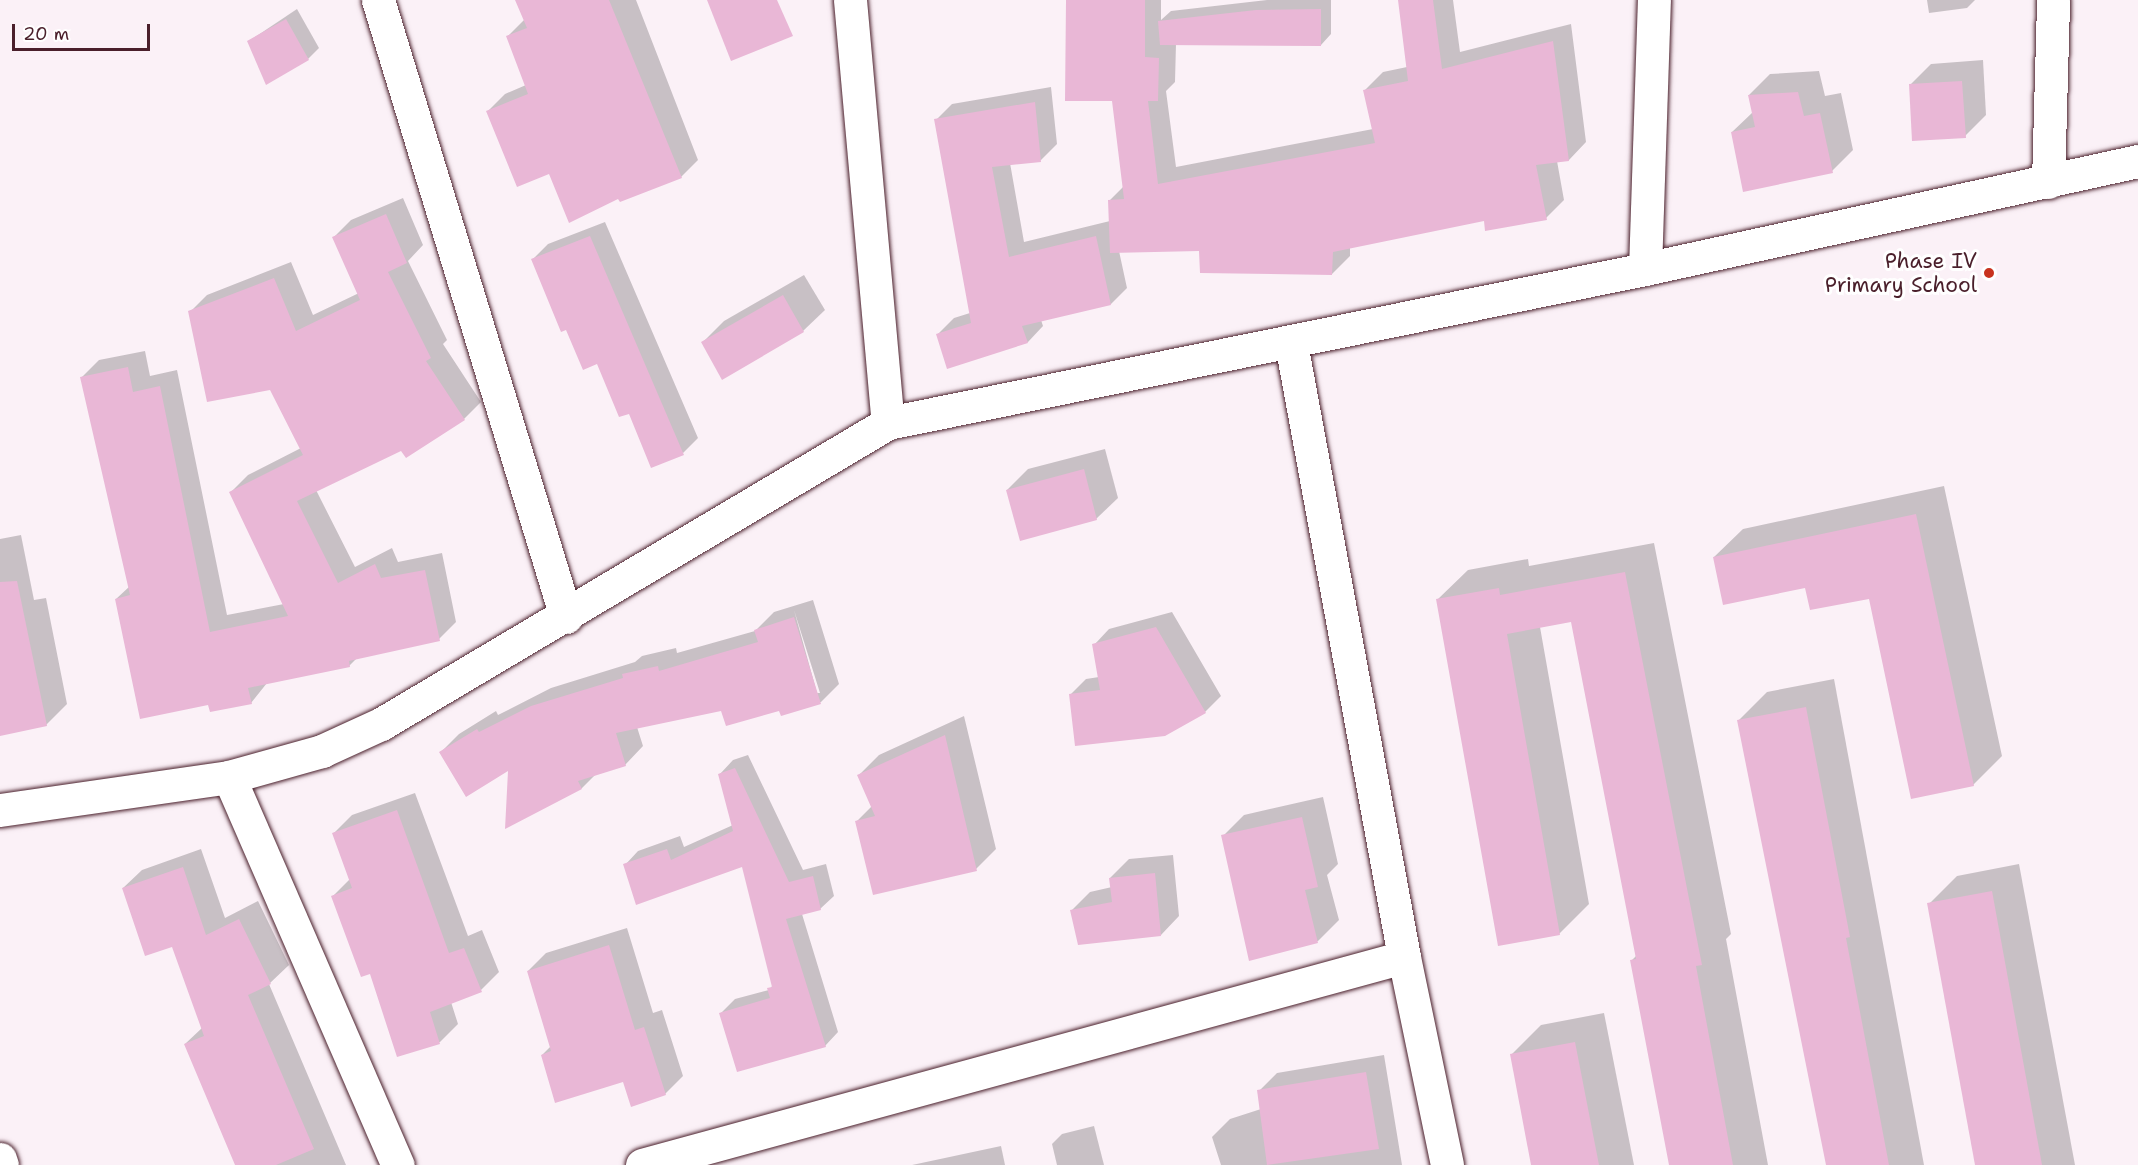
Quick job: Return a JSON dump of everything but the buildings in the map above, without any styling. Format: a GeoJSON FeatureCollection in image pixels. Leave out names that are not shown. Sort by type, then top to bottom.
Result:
{"type":"FeatureCollection","features":[{"type":"Feature","properties":{"kind":"street"},"geometry":{"type":"LineString","coordinates":[[378,0],[566,616]]}},
{"type":"Feature","properties":{"kind":"street"},"geometry":{"type":"LineString","coordinates":[[850,0],[888,423]]}},
{"type":"Feature","properties":{"kind":"street"},"geometry":{"type":"LineString","coordinates":[[1645,269],[1654,0]]}},
{"type":"Feature","properties":{"kind":"street"},"geometry":{"type":"LineString","coordinates":[[2048,182],[2053,0]]}},
{"type":"Feature","properties":{"kind":"street"},"geometry":{"type":"LineString","coordinates":[[0,810],[229,777],[322,751],[381,724],[888,423],[1291,343],[1645,269],[2138,161]]}},
{"type":"Feature","properties":{"kind":"street"},"geometry":{"type":"LineString","coordinates":[[1291,343],[1404,957],[1447,1165]]}},
{"type":"Feature","properties":{"kind":"street"},"geometry":{"type":"LineString","coordinates":[[229,777],[398,1165]]}},
{"type":"Feature","properties":{"kind":"street"},"geometry":{"type":"LineString","coordinates":[[642,1165],[1404,957]]}},
{"type":"Feature","properties":{"kind":"street"},"geometry":{"type":"LineString","coordinates":[[0,1159],[2,1165]]}},
{"type":"Feature","properties":{"kind":"place","name":"Phase IV Primary School"},"geometry":{"type":"Point","coordinates":[1989,273]}}]}
